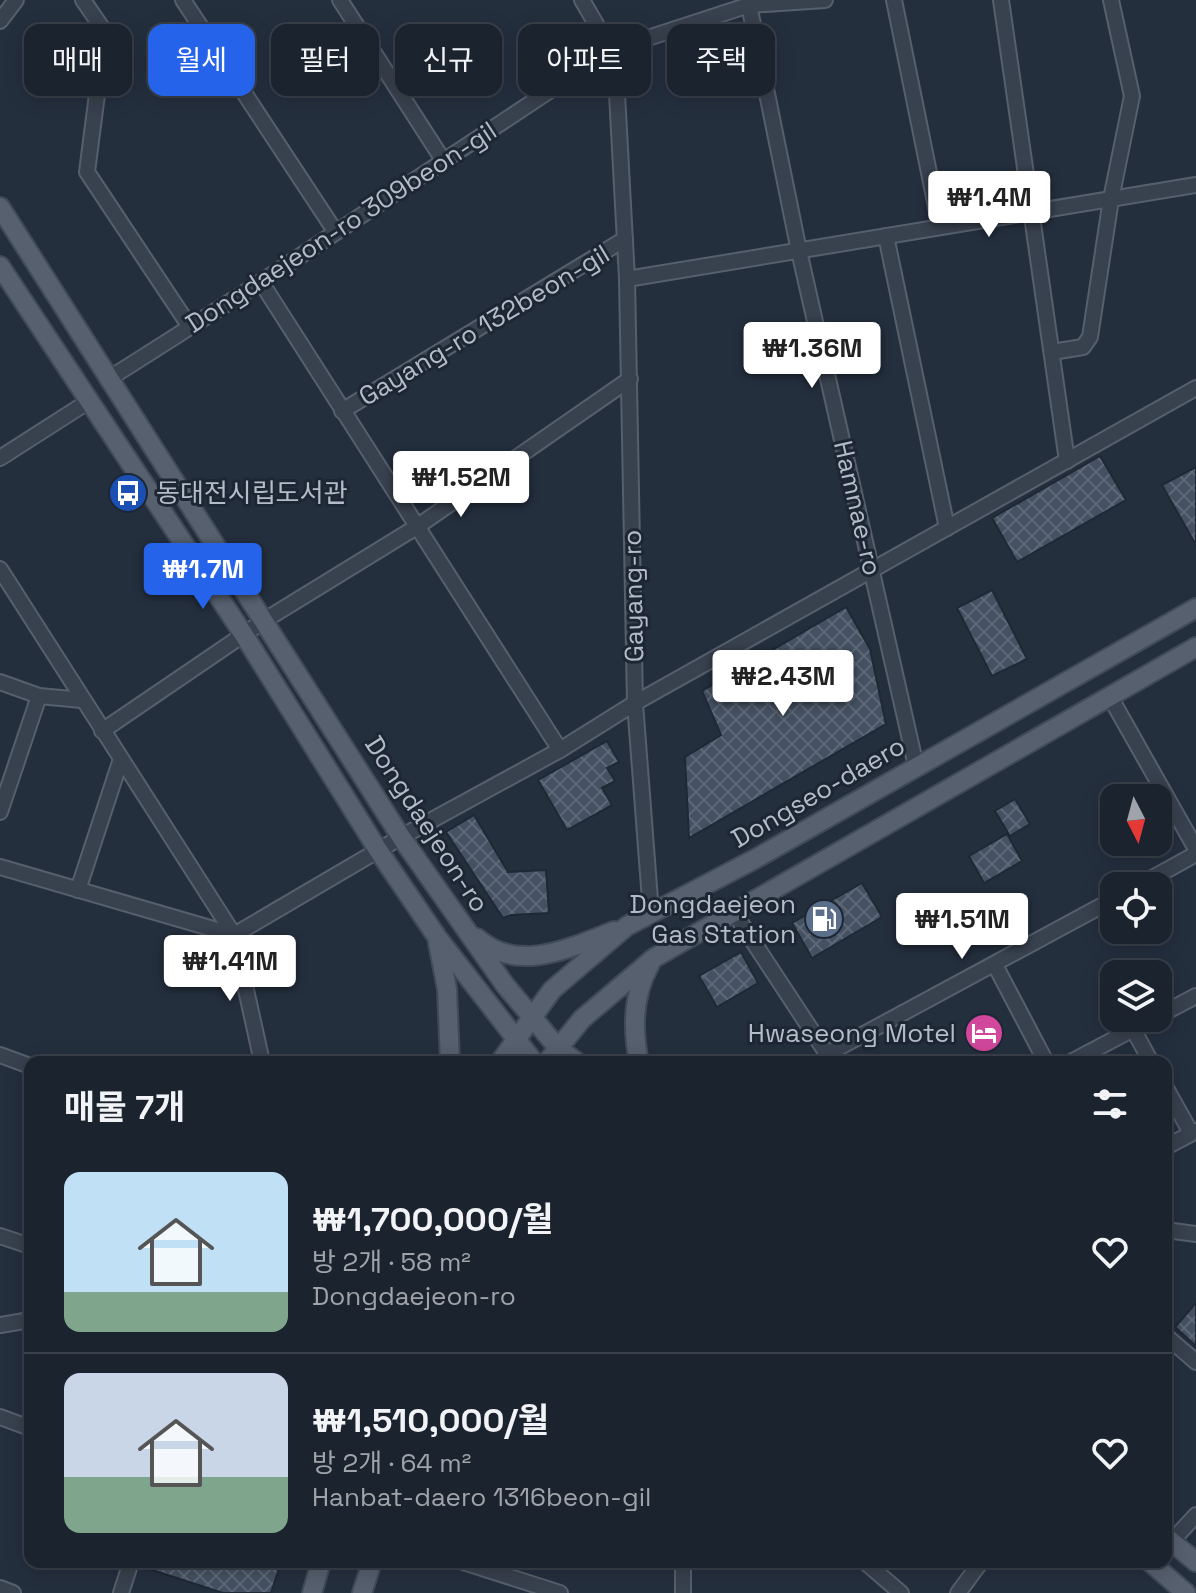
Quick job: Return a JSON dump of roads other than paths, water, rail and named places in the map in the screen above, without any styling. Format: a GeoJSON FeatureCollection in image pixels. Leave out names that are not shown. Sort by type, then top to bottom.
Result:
{"type":"FeatureCollection","features":[{"type":"Feature","properties":{"kind":"main road","name":"Dongdaejeon-ro"},"geometry":{"type":"LineString","coordinates":[[0,207],[401,837],[460,923],[532,1017],[553,1055]]}},
{"type":"Feature","properties":{"kind":"main road","name":"Dongdaejeon-ro"},"geometry":{"type":"LineString","coordinates":[[0,266],[244,635],[378,850],[437,937],[529,1056]]}},
{"type":"Feature","properties":{"kind":"main road","name":"Dongseo-daero"},"geometry":{"type":"LineString","coordinates":[[504,1056],[561,981],[627,926],[755,859],[1196,608]]}},
{"type":"Feature","properties":{"kind":"main road"},"geometry":{"type":"LineString","coordinates":[[553,1055],[582,1019],[654,958],[1196,647]]}},
{"type":"Feature","properties":{"kind":"main road"},"geometry":{"type":"LineString","coordinates":[[460,923],[490,949],[513,956],[547,954],[566,949],[627,926]]}},
{"type":"Feature","properties":{"kind":"main road"},"geometry":{"type":"LineString","coordinates":[[437,937],[446,981],[450,1056]]}},
{"type":"Feature","properties":{"kind":"main road"},"geometry":{"type":"LineString","coordinates":[[638,1056],[636,1005],[641,983],[654,958]]}},
{"type":"Feature","properties":{"kind":"main road"},"geometry":{"type":"LineString","coordinates":[[1172,1542],[1196,1562]]}},
{"type":"Feature","properties":{"kind":"main road"},"geometry":{"type":"LineString","coordinates":[[312,1593],[319,1568]]}},
{"type":"Feature","properties":{"kind":"main road"},"geometry":{"type":"LineString","coordinates":[[362,1593],[370,1568]]}},
{"type":"Feature","properties":{"kind":"main road"},"geometry":{"type":"LineString","coordinates":[[1157,1568],[1186,1593]]}},
{"type":"Feature","properties":{"kind":"street"},"geometry":{"type":"LineString","coordinates":[[0,21],[16,0]]}},
{"type":"Feature","properties":{"kind":"street"},"geometry":{"type":"LineString","coordinates":[[83,0],[105,32],[87,172],[190,327]]}},
{"type":"Feature","properties":{"kind":"street"},"geometry":{"type":"LineString","coordinates":[[183,0],[335,231]]}},
{"type":"Feature","properties":{"kind":"street"},"geometry":{"type":"LineString","coordinates":[[340,0],[443,160]]}},
{"type":"Feature","properties":{"kind":"street","name":"Gayang-ro"},"geometry":{"type":"LineString","coordinates":[[582,0],[596,24]]}},
{"type":"Feature","properties":{"kind":"street","name":"Dongdaejeon-ro 309beon-gil"},"geometry":{"type":"LineString","coordinates":[[651,36],[749,3],[825,0]]}},
{"type":"Feature","properties":{"kind":"street"},"geometry":{"type":"LineString","coordinates":[[894,0],[940,227]]}},
{"type":"Feature","properties":{"kind":"street"},"geometry":{"type":"LineString","coordinates":[[1001,0],[1067,461]]}},
{"type":"Feature","properties":{"kind":"street"},"geometry":{"type":"LineString","coordinates":[[1052,352],[1083,347],[1090,337],[1111,199],[1132,96],[1111,0]]}},
{"type":"Feature","properties":{"kind":"street","name":"Hamnae-ro"},"geometry":{"type":"LineString","coordinates":[[749,3],[799,251],[916,766]]}},
{"type":"Feature","properties":{"kind":"street","name":"Dongdaejeon-ro 309beon-gil"},"geometry":{"type":"LineString","coordinates":[[110,378],[541,96]]}},
{"type":"Feature","properties":{"kind":"street","name":"Gayang-ro"},"geometry":{"type":"LineString","coordinates":[[617,96],[630,379],[635,703],[651,913]]}},
{"type":"Feature","properties":{"kind":"street"},"geometry":{"type":"LineString","coordinates":[[627,279],[1196,185]]}},
{"type":"Feature","properties":{"kind":"street"},"geometry":{"type":"LineString","coordinates":[[886,236],[947,528]]}},
{"type":"Feature","properties":{"kind":"street","name":"Gayang-ro 132beon-gil"},"geometry":{"type":"LineString","coordinates":[[342,411],[625,239]]}},
{"type":"Feature","properties":{"kind":"street"},"geometry":{"type":"LineString","coordinates":[[261,282],[560,750]]}},
{"type":"Feature","properties":{"kind":"street"},"geometry":{"type":"LineString","coordinates":[[102,731],[265,620],[418,526],[630,379]]}},
{"type":"Feature","properties":{"kind":"street"},"geometry":{"type":"LineString","coordinates":[[0,867],[234,935],[378,850],[560,750],[635,703],[1196,388]]}},
{"type":"Feature","properties":{"kind":"street"},"geometry":{"type":"LineString","coordinates":[[0,458],[89,401]]}},
{"type":"Feature","properties":{"kind":"street"},"geometry":{"type":"LineString","coordinates":[[0,569],[234,935],[261,1056]]}},
{"type":"Feature","properties":{"kind":"street"},"geometry":{"type":"LineString","coordinates":[[0,682],[39,696],[82,700]]}},
{"type":"Feature","properties":{"kind":"street"},"geometry":{"type":"LineString","coordinates":[[1109,695],[1196,851],[1161,872]]}},
{"type":"Feature","properties":{"kind":"street"},"geometry":{"type":"LineString","coordinates":[[0,812],[39,696]]}},
{"type":"Feature","properties":{"kind":"street"},"geometry":{"type":"LineString","coordinates":[[78,890],[121,759]]}},
{"type":"Feature","properties":{"kind":"street"},"geometry":{"type":"LineString","coordinates":[[834,1056],[1100,907]]}},
{"type":"Feature","properties":{"kind":"street"},"geometry":{"type":"LineString","coordinates":[[733,911],[827,1056]]}},
{"type":"Feature","properties":{"kind":"street"},"geometry":{"type":"LineString","coordinates":[[995,965],[1043,1056]]}},
{"type":"Feature","properties":{"kind":"street"},"geometry":{"type":"LineString","coordinates":[[1172,1009],[1196,996]]}},
{"type":"Feature","properties":{"kind":"street"},"geometry":{"type":"LineString","coordinates":[[1082,1056],[1127,1032]]}},
{"type":"Feature","properties":{"kind":"street"},"geometry":{"type":"LineString","coordinates":[[1135,1032],[1148,1056]]}},
{"type":"Feature","properties":{"kind":"street"},"geometry":{"type":"LineString","coordinates":[[0,1055],[24,1064]]}},
{"type":"Feature","properties":{"kind":"street"},"geometry":{"type":"LineString","coordinates":[[1172,1097],[1194,1132],[1172,1144]]}},
{"type":"Feature","properties":{"kind":"street"},"geometry":{"type":"LineString","coordinates":[[1172,1231],[1196,1234]]}},
{"type":"Feature","properties":{"kind":"street"},"geometry":{"type":"LineString","coordinates":[[0,1236],[24,1244]]}},
{"type":"Feature","properties":{"kind":"street"},"geometry":{"type":"LineString","coordinates":[[0,1325],[24,1321]]}},
{"type":"Feature","properties":{"kind":"street"},"geometry":{"type":"LineString","coordinates":[[1172,1341],[1196,1362]]}},
{"type":"Feature","properties":{"kind":"street"},"geometry":{"type":"LineString","coordinates":[[0,1417],[24,1426]]}},
{"type":"Feature","properties":{"kind":"street"},"geometry":{"type":"LineString","coordinates":[[1172,1537],[1196,1515]]}},
{"type":"Feature","properties":{"kind":"street"},"geometry":{"type":"LineString","coordinates":[[121,1593],[129,1568]]}},
{"type":"Feature","properties":{"kind":"street"},"geometry":{"type":"LineString","coordinates":[[482,1568],[560,1593]]}},
{"type":"Feature","properties":{"kind":"street"},"geometry":{"type":"LineString","coordinates":[[683,1568],[683,1593]]}},
{"type":"Feature","properties":{"kind":"street"},"geometry":{"type":"LineString","coordinates":[[872,1568],[901,1593]]}},
{"type":"Feature","properties":{"kind":"street"},"geometry":{"type":"LineString","coordinates":[[958,1593],[977,1568]]}},
{"type":"Feature","properties":{"kind":"street"},"geometry":{"type":"LineString","coordinates":[[0,1588],[13,1593]]}},
{"type":"Feature","properties":{"kind":"place","name":"동대전시립도서관"},"geometry":{"type":"Point","coordinates":[128,493]}},
{"type":"Feature","properties":{"kind":"place","name":"Dongdaejeon Gas Station"},"geometry":{"type":"Point","coordinates":[824,919]}},
{"type":"Feature","properties":{"kind":"place","name":"Hwaseong Motel"},"geometry":{"type":"Point","coordinates":[984,1033]}}]}
